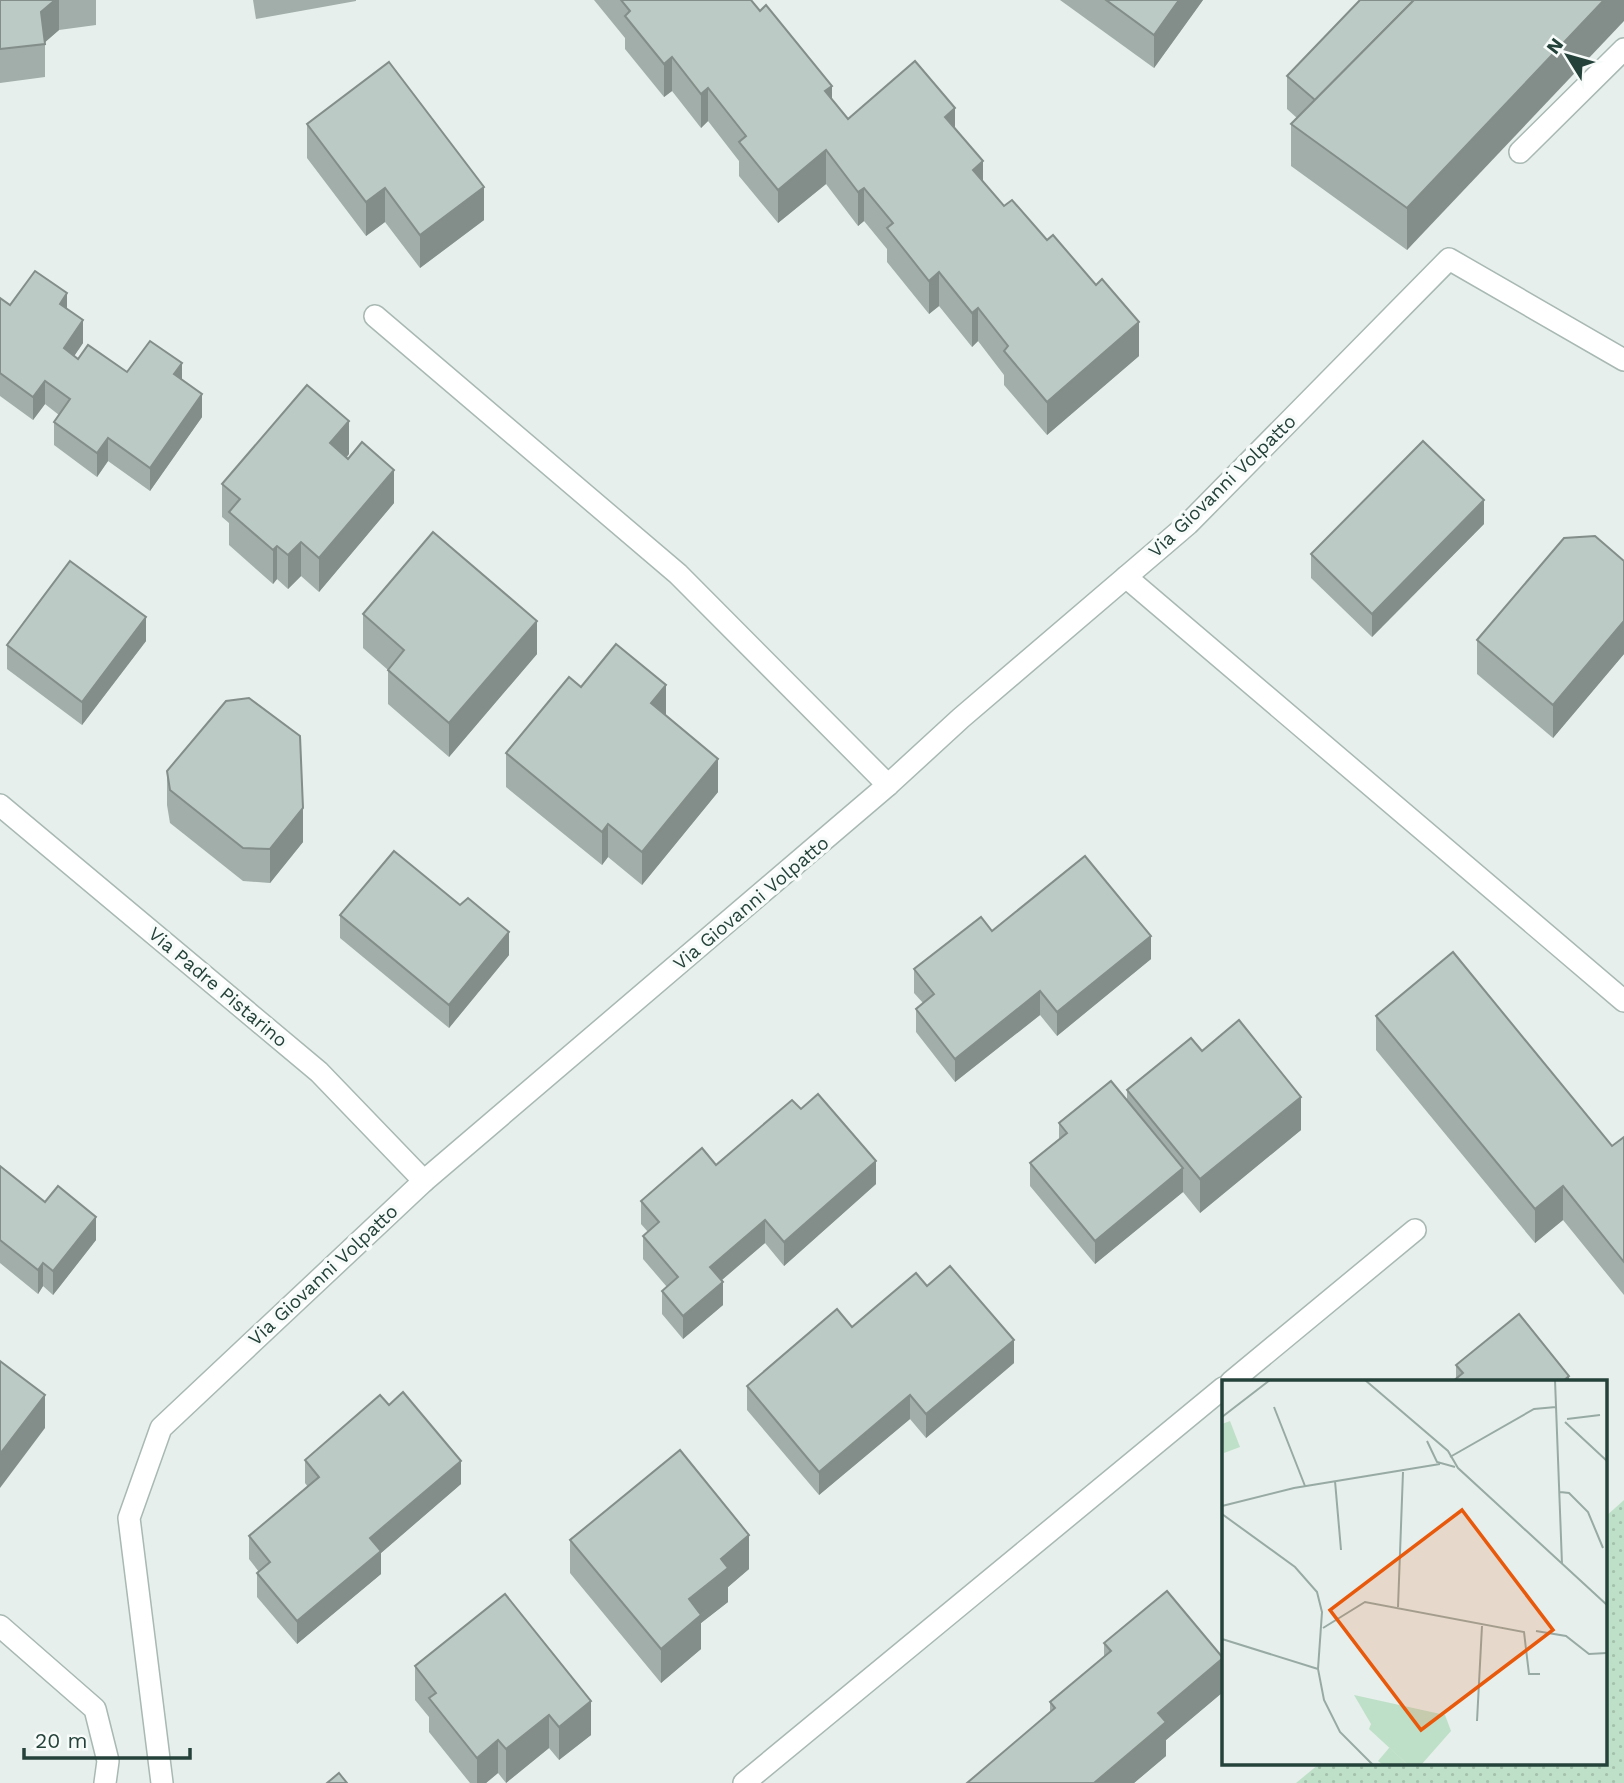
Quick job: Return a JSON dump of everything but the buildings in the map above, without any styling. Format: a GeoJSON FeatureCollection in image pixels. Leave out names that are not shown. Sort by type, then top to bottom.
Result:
{"type":"FeatureCollection","features":[{"type":"Feature","properties":{"kind":"street"},"geometry":{"type":"LineString","coordinates":[[1520,152],[1624,49]]}},
{"type":"Feature","properties":{"kind":"street","name":"Via Giovanni Volpatto"},"geometry":{"type":"LineString","coordinates":[[162,1783],[129,1518],[160,1428],[424,1181],[888,785],[961,718],[1188,524],[1449,259],[1624,360]]}},
{"type":"Feature","properties":{"kind":"street"},"geometry":{"type":"LineString","coordinates":[[375,316],[678,574],[888,785]]}},
{"type":"Feature","properties":{"kind":"street"},"geometry":{"type":"LineString","coordinates":[[1126,577],[1624,1001]]}},
{"type":"Feature","properties":{"kind":"street","name":"Via Padre Pistarino"},"geometry":{"type":"LineString","coordinates":[[0,805],[319,1072],[424,1181]]}},
{"type":"Feature","properties":{"kind":"street"},"geometry":{"type":"LineString","coordinates":[[1233,1380],[1415,1230]]}},
{"type":"Feature","properties":{"kind":"street"},"geometry":{"type":"LineString","coordinates":[[744,1783],[1222,1389]]}},
{"type":"Feature","properties":{"kind":"street"},"geometry":{"type":"LineString","coordinates":[[0,1626],[96,1709],[108,1761],[106,1783]]}},
{"type":"Feature","properties":{"kind":"green space"},"geometry":{"type":"Polygon","coordinates":[[[1624,1500],[1624,1783],[1296,1783],[1317,1766],[1606,1766],[1606,1516],[1624,1500]]]}}]}
